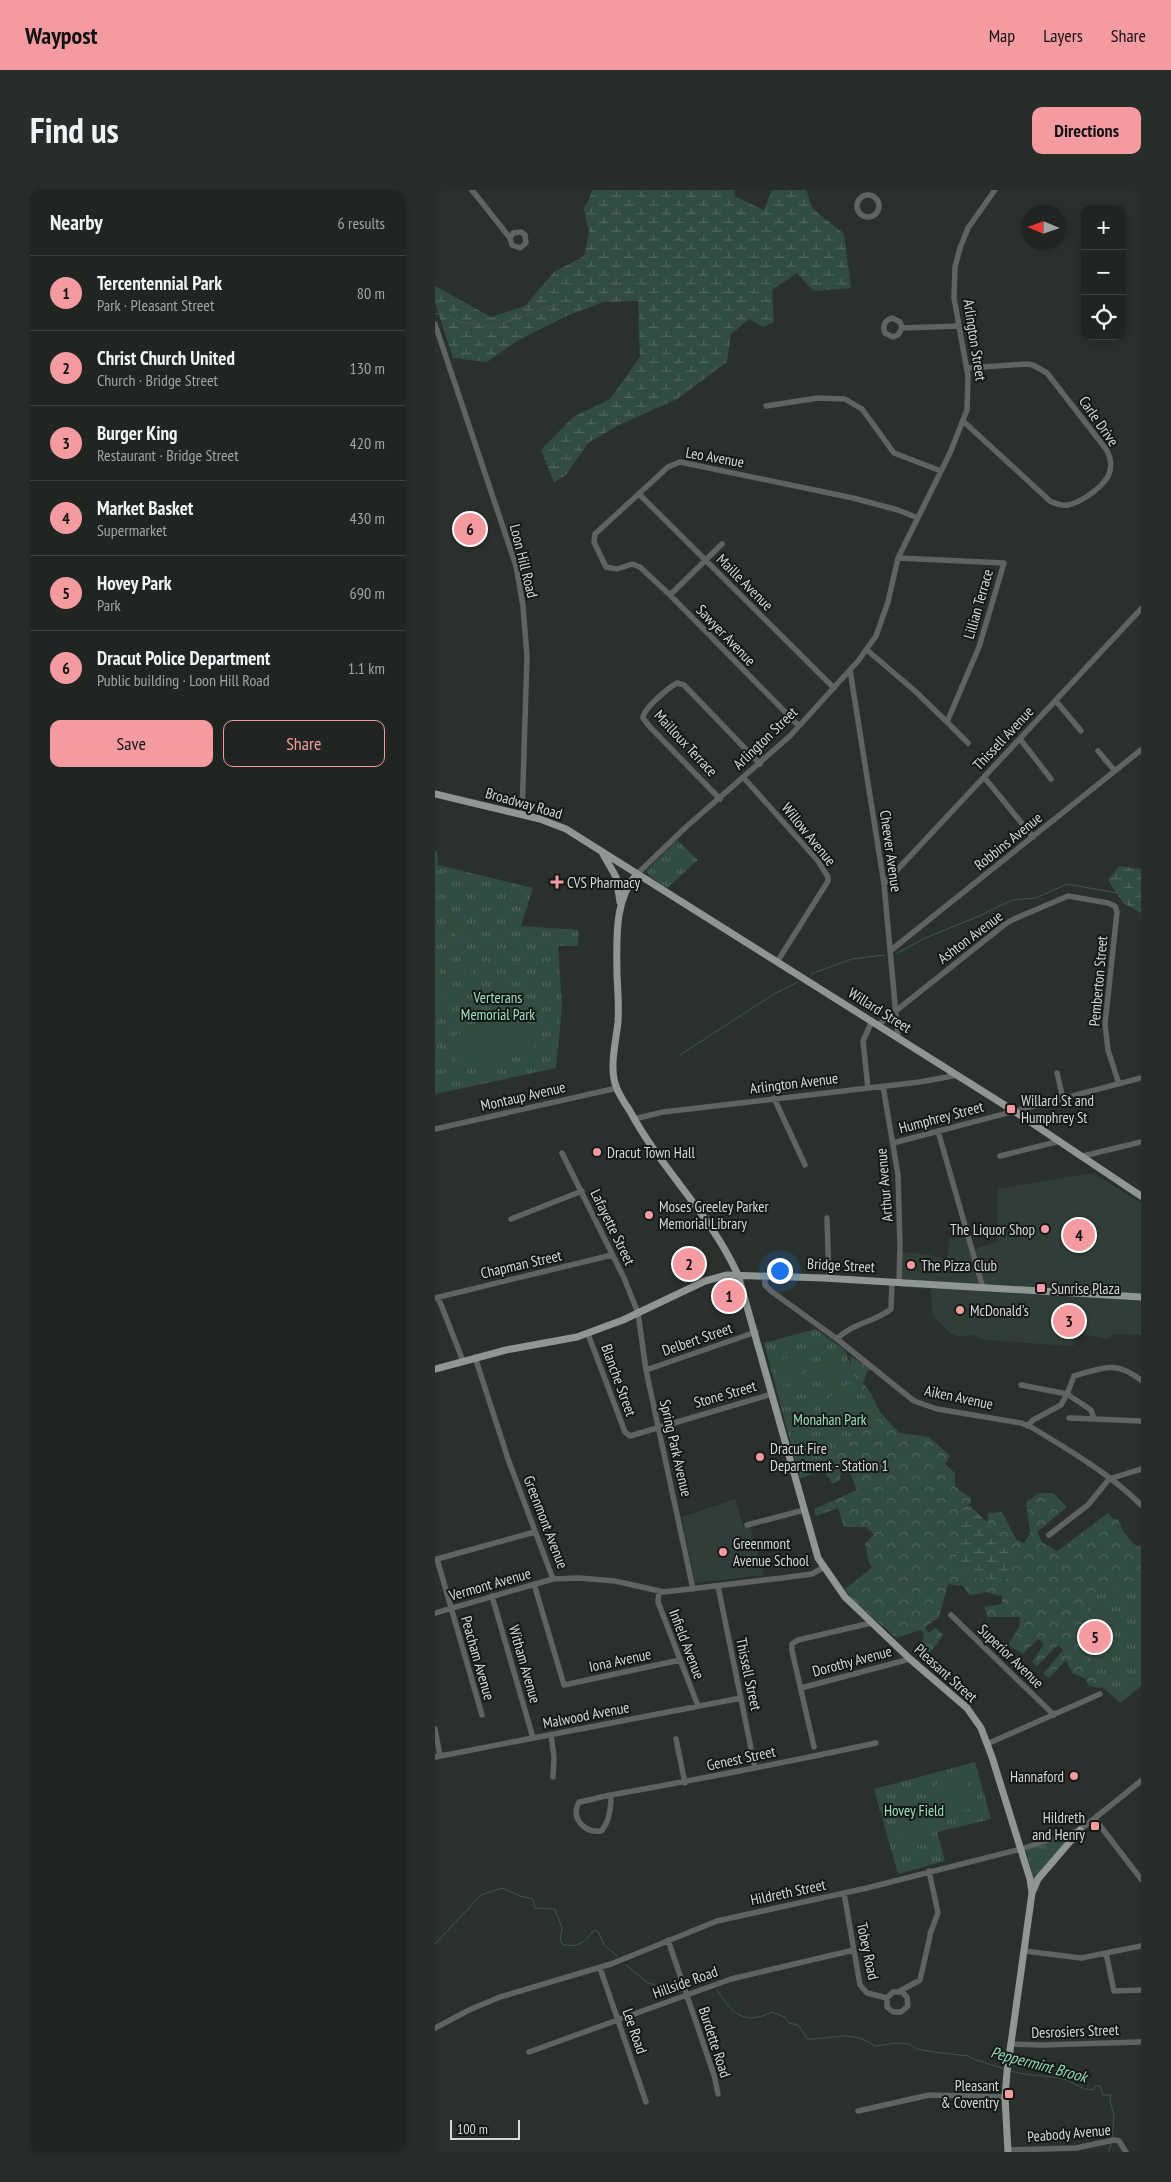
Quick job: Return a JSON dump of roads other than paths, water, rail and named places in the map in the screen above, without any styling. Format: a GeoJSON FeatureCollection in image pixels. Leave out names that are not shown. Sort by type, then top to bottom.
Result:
{"type":"FeatureCollection","features":[{"type":"Feature","properties":{"kind":"main road","name":"Broadway Road"},"geometry":{"type":"LineString","coordinates":[[435,794],[540,819],[566,829],[601,852]]}},
{"type":"Feature","properties":{"kind":"main road","name":"Willard Street"},"geometry":{"type":"LineString","coordinates":[[601,852],[899,1037],[1083,1156],[1141,1196]]}},
{"type":"Feature","properties":{"kind":"main road"},"geometry":{"type":"LineString","coordinates":[[601,852],[616,877],[620,907]]}},
{"type":"Feature","properties":{"kind":"main road","name":"Arlington Street"},"geometry":{"type":"LineString","coordinates":[[637,874],[627,888],[620,907],[617,946],[618,1019],[613,1068],[617,1088],[634,1120],[676,1182],[715,1231],[738,1274]]}},
{"type":"Feature","properties":{"kind":"main road","name":"Bridge Street"},"geometry":{"type":"LineString","coordinates":[[435,1369],[475,1357],[588,1334],[638,1313],[705,1281],[738,1274],[1141,1296]]}},
{"type":"Feature","properties":{"kind":"main road","name":"Pleasant Street"},"geometry":{"type":"LineString","coordinates":[[738,1274],[818,1558],[845,1596],[910,1659],[967,1708],[981,1728],[1021,1849],[1032,1893],[1010,2044],[1005,2097],[1008,2151]]}},
{"type":"Feature","properties":{"kind":"main road"},"geometry":{"type":"LineString","coordinates":[[1032,1893],[1038,1879],[1080,1830]]}},
{"type":"Feature","properties":{"kind":"street"},"geometry":{"type":"LineString","coordinates":[[472,190],[510,238]]}},
{"type":"Feature","properties":{"kind":"street","name":"Arlington Street"},"geometry":{"type":"LineString","coordinates":[[637,874],[686,827],[760,764],[799,726],[867,650],[883,620],[898,558],[964,422],[969,402],[968,368],[953,288],[957,258],[968,228],[995,190]]}},
{"type":"Feature","properties":{"kind":"street","name":"Loon Hill Road"},"geometry":{"type":"LineString","coordinates":[[435,324],[508,539],[523,606],[527,657],[522,815]]}},
{"type":"Feature","properties":{"kind":"street"},"geometry":{"type":"LineString","coordinates":[[902,328],[959,326]]}},
{"type":"Feature","properties":{"kind":"street","name":"Carle Drive"},"geometry":{"type":"LineString","coordinates":[[964,422],[1050,501],[1056,504],[1071,505],[1078,501],[1103,483],[1110,471],[1110,456],[1106,449],[1047,373],[1033,365],[1026,364],[968,368]]}},
{"type":"Feature","properties":{"kind":"street"},"geometry":{"type":"LineString","coordinates":[[766,406],[819,398],[845,400],[861,409],[894,453],[941,472]]}},
{"type":"Feature","properties":{"kind":"street","name":"Leo Avenue"},"geometry":{"type":"LineString","coordinates":[[634,564],[617,569],[609,569],[602,562],[593,538],[599,529],[668,467],[680,462],[853,498],[918,518]]}},
{"type":"Feature","properties":{"kind":"street","name":"Maille Avenue"},"geometry":{"type":"LineString","coordinates":[[639,494],[834,688]]}},
{"type":"Feature","properties":{"kind":"street"},"geometry":{"type":"LineString","coordinates":[[670,595],[722,544]]}},
{"type":"Feature","properties":{"kind":"street","name":"Lillian Terrace"},"geometry":{"type":"LineString","coordinates":[[898,558],[1004,563],[979,647],[947,722]]}},
{"type":"Feature","properties":{"kind":"street","name":"Sawyer Avenue"},"geometry":{"type":"LineString","coordinates":[[634,564],[670,595],[799,726]]}},
{"type":"Feature","properties":{"kind":"street","name":"Thissell Avenue"},"geometry":{"type":"LineString","coordinates":[[884,884],[1141,609]]}},
{"type":"Feature","properties":{"kind":"street"},"geometry":{"type":"LineString","coordinates":[[867,650],[915,691],[968,743]]}},
{"type":"Feature","properties":{"kind":"street","name":"Cheever Avenue"},"geometry":{"type":"LineString","coordinates":[[850,670],[884,884],[899,1037]]}},
{"type":"Feature","properties":{"kind":"street","name":"Mailloux Terrace"},"geometry":{"type":"LineString","coordinates":[[721,798],[643,718],[647,709],[671,686],[677,683],[684,685],[760,764]]}},
{"type":"Feature","properties":{"kind":"street"},"geometry":{"type":"LineString","coordinates":[[1056,701],[1081,730]]}},
{"type":"Feature","properties":{"kind":"street"},"geometry":{"type":"LineString","coordinates":[[1020,739],[1051,779]]}},
{"type":"Feature","properties":{"kind":"street","name":"Robbins Avenue"},"geometry":{"type":"LineString","coordinates":[[890,951],[1141,750]]}},
{"type":"Feature","properties":{"kind":"street"},"geometry":{"type":"LineString","coordinates":[[1098,751],[1115,771]]}},
{"type":"Feature","properties":{"kind":"street"},"geometry":{"type":"LineString","coordinates":[[984,777],[1033,837]]}},
{"type":"Feature","properties":{"kind":"street","name":"Willow Avenue"},"geometry":{"type":"LineString","coordinates":[[744,778],[818,861],[828,878],[777,962]]}},
{"type":"Feature","properties":{"kind":"street","name":"Ashton Avenue"},"geometry":{"type":"LineString","coordinates":[[875,1023],[896,1010],[1014,919],[1068,896],[1108,903],[1117,908]]}},
{"type":"Feature","properties":{"kind":"street","name":"Pemberton Street"},"geometry":{"type":"LineString","coordinates":[[1117,908],[1105,1024],[1108,1050],[1119,1084]]}},
{"type":"Feature","properties":{"kind":"street"},"geometry":{"type":"LineString","coordinates":[[868,1088],[863,1041],[875,1023]]}},
{"type":"Feature","properties":{"kind":"street"},"geometry":{"type":"LineString","coordinates":[[1057,1073],[1063,1098]]}},
{"type":"Feature","properties":{"kind":"street","name":"Arlington Avenue"},"geometry":{"type":"LineString","coordinates":[[634,1120],[663,1112],[942,1079],[957,1075]]}},
{"type":"Feature","properties":{"kind":"street","name":"Humphrey Street"},"geometry":{"type":"LineString","coordinates":[[893,1143],[1141,1078]]}},
{"type":"Feature","properties":{"kind":"street","name":"Arthur Avenue"},"geometry":{"type":"LineString","coordinates":[[837,1339],[845,1331],[886,1314],[891,1309],[895,1282],[899,1204],[898,1175],[883,1086]]}},
{"type":"Feature","properties":{"kind":"street","name":"Montaup Avenue"},"geometry":{"type":"LineString","coordinates":[[435,1129],[617,1088]]}},
{"type":"Feature","properties":{"kind":"street"},"geometry":{"type":"LineString","coordinates":[[774,1098],[805,1165]]}},
{"type":"Feature","properties":{"kind":"street"},"geometry":{"type":"LineString","coordinates":[[938,1131],[983,1288]]}},
{"type":"Feature","properties":{"kind":"street"},"geometry":{"type":"LineString","coordinates":[[1000,1156],[1060,1142]]}},
{"type":"Feature","properties":{"kind":"street"},"geometry":{"type":"LineString","coordinates":[[1083,1156],[1141,1142]]}},
{"type":"Feature","properties":{"kind":"street","name":"Lafayette Street"},"geometry":{"type":"LineString","coordinates":[[562,1153],[638,1313]]}},
{"type":"Feature","properties":{"kind":"street"},"geometry":{"type":"LineString","coordinates":[[511,1220],[582,1192]]}},
{"type":"Feature","properties":{"kind":"street"},"geometry":{"type":"LineString","coordinates":[[827,1218],[829,1278]]}},
{"type":"Feature","properties":{"kind":"street","name":"Chapman Street"},"geometry":{"type":"LineString","coordinates":[[436,1297],[612,1255]]}},
{"type":"Feature","properties":{"kind":"street","name":"Aiken Avenue"},"geometry":{"type":"LineString","coordinates":[[765,1276],[765,1284],[771,1291],[837,1339],[914,1401],[937,1409],[996,1418],[1027,1426],[1109,1479],[1141,1505]]}},
{"type":"Feature","properties":{"kind":"street"},"geometry":{"type":"LineString","coordinates":[[436,1297],[463,1361]]}},
{"type":"Feature","properties":{"kind":"street","name":"Spring Park Avenue"},"geometry":{"type":"LineString","coordinates":[[638,1313],[646,1370],[672,1484],[693,1589]]}},
{"type":"Feature","properties":{"kind":"street","name":"Delbert Street"},"geometry":{"type":"LineString","coordinates":[[646,1370],[755,1332]]}},
{"type":"Feature","properties":{"kind":"street","name":"Blanche Street"},"geometry":{"type":"LineString","coordinates":[[588,1334],[618,1415],[625,1432],[628,1434]]}},
{"type":"Feature","properties":{"kind":"street","name":"Greenmont Avenue"},"geometry":{"type":"LineString","coordinates":[[475,1357],[485,1392],[553,1579],[615,1580],[659,1591],[693,1589],[812,1574],[824,1567]]}},
{"type":"Feature","properties":{"kind":"street"},"geometry":{"type":"LineString","coordinates":[[1027,1426],[1033,1420],[1061,1405],[1074,1376],[1112,1366],[1133,1374],[1141,1380]]}},
{"type":"Feature","properties":{"kind":"street"},"geometry":{"type":"LineString","coordinates":[[1021,1385],[1067,1394],[1091,1410],[1094,1419]]}},
{"type":"Feature","properties":{"kind":"street","name":"Stone Street"},"geometry":{"type":"LineString","coordinates":[[628,1434],[630,1436],[643,1433],[772,1394]]}},
{"type":"Feature","properties":{"kind":"street"},"geometry":{"type":"LineString","coordinates":[[1069,1418],[1141,1421]]}},
{"type":"Feature","properties":{"kind":"street"},"geometry":{"type":"LineString","coordinates":[[1049,1535],[1088,1505],[1109,1479],[1141,1469]]}},
{"type":"Feature","properties":{"kind":"street"},"geometry":{"type":"LineString","coordinates":[[747,1525],[804,1510]]}},
{"type":"Feature","properties":{"kind":"street"},"geometry":{"type":"LineString","coordinates":[[436,1559],[535,1532]]}},
{"type":"Feature","properties":{"kind":"street","name":"Peacham Avenue"},"geometry":{"type":"LineString","coordinates":[[436,1559],[482,1715]]}},
{"type":"Feature","properties":{"kind":"street","name":"Vermont Avenue"},"geometry":{"type":"LineString","coordinates":[[435,1613],[553,1579]]}},
{"type":"Feature","properties":{"kind":"street","name":"Iona Avenue"},"geometry":{"type":"LineString","coordinates":[[534,1584],[564,1684],[680,1660]]}},
{"type":"Feature","properties":{"kind":"street","name":"Thissell Street"},"geometry":{"type":"LineString","coordinates":[[718,1586],[755,1768]]}},
{"type":"Feature","properties":{"kind":"street","name":"Infield Avenue"},"geometry":{"type":"LineString","coordinates":[[659,1591],[658,1602],[698,1706]]}},
{"type":"Feature","properties":{"kind":"street","name":"Witham Avenue"},"geometry":{"type":"LineString","coordinates":[[492,1596],[533,1738]]}},
{"type":"Feature","properties":{"kind":"street","name":"Superior Avenue"},"geometry":{"type":"LineString","coordinates":[[951,1616],[1054,1715]]}},
{"type":"Feature","properties":{"kind":"street"},"geometry":{"type":"LineString","coordinates":[[814,1747],[792,1652],[792,1644],[798,1640],[871,1623]]}},
{"type":"Feature","properties":{"kind":"street","name":"Dorothy Avenue"},"geometry":{"type":"LineString","coordinates":[[801,1688],[910,1659]]}},
{"type":"Feature","properties":{"kind":"street"},"geometry":{"type":"LineString","coordinates":[[987,1744],[1100,1694]]}},
{"type":"Feature","properties":{"kind":"street","name":"Malwood Avenue"},"geometry":{"type":"LineString","coordinates":[[438,1757],[741,1698]]}},
{"type":"Feature","properties":{"kind":"street"},"geometry":{"type":"LineString","coordinates":[[435,1729],[438,1757]]}},
{"type":"Feature","properties":{"kind":"street"},"geometry":{"type":"LineString","coordinates":[[551,1735],[554,1757],[553,1777]]}},
{"type":"Feature","properties":{"kind":"street"},"geometry":{"type":"LineString","coordinates":[[676,1739],[685,1783]]}},
{"type":"Feature","properties":{"kind":"street","name":"Genest Street"},"geometry":{"type":"LineString","coordinates":[[611,1795],[609,1816],[606,1826],[601,1831],[595,1832],[581,1824],[576,1818],[575,1810],[579,1802],[611,1795],[685,1783],[876,1743]]}},
{"type":"Feature","properties":{"kind":"street","name":"Hildreth Street"},"geometry":{"type":"LineString","coordinates":[[435,2028],[458,2015],[500,1997],[600,1968],[702,1925],[844,1893],[1021,1849],[1080,1830],[1141,1782]]}},
{"type":"Feature","properties":{"kind":"street"},"geometry":{"type":"LineString","coordinates":[[1095,1819],[1141,1879]]}},
{"type":"Feature","properties":{"kind":"street","name":"Tobey Road"},"geometry":{"type":"LineString","coordinates":[[900,1991],[905,1994],[908,2000],[907,2007],[901,2012],[894,2013],[889,2010],[886,2004],[887,1998],[893,1992],[900,1991],[920,1980],[930,1935],[938,1912],[929,1871]]}},
{"type":"Feature","properties":{"kind":"street","name":"Tobey Road"},"geometry":{"type":"LineString","coordinates":[[844,1893],[860,1985],[867,1993],[887,1998]]}},
{"type":"Feature","properties":{"kind":"street","name":"Burdette Road"},"geometry":{"type":"LineString","coordinates":[[668,1940],[714,2075],[718,2094]]}},
{"type":"Feature","properties":{"kind":"street"},"geometry":{"type":"LineString","coordinates":[[1024,1951],[1081,1958],[1141,1946]]}},
{"type":"Feature","properties":{"kind":"street","name":"Hillside Road"},"geometry":{"type":"LineString","coordinates":[[529,2052],[687,1995],[765,1970],[854,1950]]}},
{"type":"Feature","properties":{"kind":"street"},"geometry":{"type":"LineString","coordinates":[[1106,1953],[1114,1991],[1141,1990]]}},
{"type":"Feature","properties":{"kind":"street","name":"Lee Road"},"geometry":{"type":"LineString","coordinates":[[600,1968],[646,2102]]}},
{"type":"Feature","properties":{"kind":"street","name":"Desrosiers Street"},"geometry":{"type":"LineString","coordinates":[[1010,2044],[1141,2043]]}},
{"type":"Feature","properties":{"kind":"street"},"geometry":{"type":"LineString","coordinates":[[858,2111],[929,2095],[1005,2097]]}},
{"type":"Feature","properties":{"kind":"street","name":"Peabody Avenue"},"geometry":{"type":"LineString","coordinates":[[1008,2151],[1076,2150],[1112,2140],[1119,2141],[1127,2152]]}},
{"type":"Feature","properties":{"kind":"waterway"},"geometry":{"type":"LineString","coordinates":[[435,314],[443,313],[459,322],[493,327],[565,301]]}},
{"type":"Feature","properties":{"kind":"waterway"},"geometry":{"type":"LineString","coordinates":[[896,954],[925,938],[977,917],[1012,900],[1036,898],[1067,884],[1117,893]]}},
{"type":"Feature","properties":{"kind":"waterway"},"geometry":{"type":"LineString","coordinates":[[811,974],[852,959],[885,955]]}},
{"type":"Feature","properties":{"kind":"waterway"},"geometry":{"type":"LineString","coordinates":[[680,1055],[774,994],[798,982]]}},
{"type":"Feature","properties":{"kind":"waterway","name":"Peppermint Brook"},"geometry":{"type":"LineString","coordinates":[[435,1944],[481,1895],[502,1888],[520,1896],[533,1899],[535,1908],[555,1909],[562,1928],[560,1941],[564,1945],[580,1943],[596,1930],[604,1945],[617,1956]]}},
{"type":"Feature","properties":{"kind":"waterway","name":"Peppermint Brook"},"geometry":{"type":"LineString","coordinates":[[626,1965],[648,1983],[680,1992]]}},
{"type":"Feature","properties":{"kind":"waterway","name":"Peppermint Brook"},"geometry":{"type":"LineString","coordinates":[[717,1990],[733,2011],[739,2015],[753,2018],[772,2012],[785,2017],[789,2023],[798,2025],[808,2039],[850,2036],[875,2046],[896,2043],[909,2044],[917,2049],[969,2056],[1005,2069]]}},
{"type":"Feature","properties":{"kind":"waterway","name":"Peppermint Brook"},"geometry":{"type":"LineString","coordinates":[[1011,2071],[1059,2078],[1089,2090],[1100,2086],[1103,2095],[1111,2095],[1110,2101],[1114,2115],[1112,2139]]}},
{"type":"Feature","properties":{"kind":"waterway","name":"Peppermint Brook"},"geometry":{"type":"LineString","coordinates":[[1109,2152],[1111,2143]]}},
{"type":"Feature","properties":{"kind":"place","name":"Dracut Police Department"},"geometry":{"type":"Point","coordinates":[470,529]}},
{"type":"Feature","properties":{"kind":"place","name":"CVS Pharmacy"},"geometry":{"type":"Point","coordinates":[557,882]}},
{"type":"Feature","properties":{"kind":"place","name":"Willard St and Humphrey St"},"geometry":{"type":"Point","coordinates":[1011,1109]}},
{"type":"Feature","properties":{"kind":"place","name":"Dracut Town Hall"},"geometry":{"type":"Point","coordinates":[597,1152]}},
{"type":"Feature","properties":{"kind":"place","name":"Moses Greeley Parker Memorial Library"},"geometry":{"type":"Point","coordinates":[649,1215]}},
{"type":"Feature","properties":{"kind":"place","name":"The Liquor Shop"},"geometry":{"type":"Point","coordinates":[1045,1229]}},
{"type":"Feature","properties":{"kind":"place","name":"Market Basket"},"geometry":{"type":"Point","coordinates":[1079,1235]}},
{"type":"Feature","properties":{"kind":"place","name":"Christ Church United"},"geometry":{"type":"Point","coordinates":[689,1264]}},
{"type":"Feature","properties":{"kind":"place","name":"The Pizza Club"},"geometry":{"type":"Point","coordinates":[911,1265]}},
{"type":"Feature","properties":{"kind":"place","name":"Sunrise Plaza"},"geometry":{"type":"Point","coordinates":[1041,1288]}},
{"type":"Feature","properties":{"kind":"place","name":"Tercentennial Park"},"geometry":{"type":"Point","coordinates":[729,1296]}},
{"type":"Feature","properties":{"kind":"place","name":"McDonald's"},"geometry":{"type":"Point","coordinates":[960,1310]}},
{"type":"Feature","properties":{"kind":"place","name":"Burger King"},"geometry":{"type":"Point","coordinates":[1069,1321]}},
{"type":"Feature","properties":{"kind":"place","name":"Dracut Fire Department - Station 1"},"geometry":{"type":"Point","coordinates":[760,1457]}},
{"type":"Feature","properties":{"kind":"place","name":"Greenmont Avenue School"},"geometry":{"type":"Point","coordinates":[723,1552]}},
{"type":"Feature","properties":{"kind":"place","name":"Hovey Park"},"geometry":{"type":"Point","coordinates":[1095,1637]}},
{"type":"Feature","properties":{"kind":"place","name":"Hannaford"},"geometry":{"type":"Point","coordinates":[1074,1776]}},
{"type":"Feature","properties":{"kind":"place","name":"Hildreth and Henry"},"geometry":{"type":"Point","coordinates":[1095,1826]}},
{"type":"Feature","properties":{"kind":"place","name":"Pleasant & Coventry"},"geometry":{"type":"Point","coordinates":[1009,2094]}},
{"type":"Feature","properties":{"kind":"park label","name":"Verterans Memorial Park"},"geometry":{"type":"Point","coordinates":[498,1006]}},
{"type":"Feature","properties":{"kind":"park label","name":"Monahan Park"},"geometry":{"type":"Point","coordinates":[830,1419]}},
{"type":"Feature","properties":{"kind":"park label","name":"Hovey Field"},"geometry":{"type":"Point","coordinates":[914,1810]}}]}
